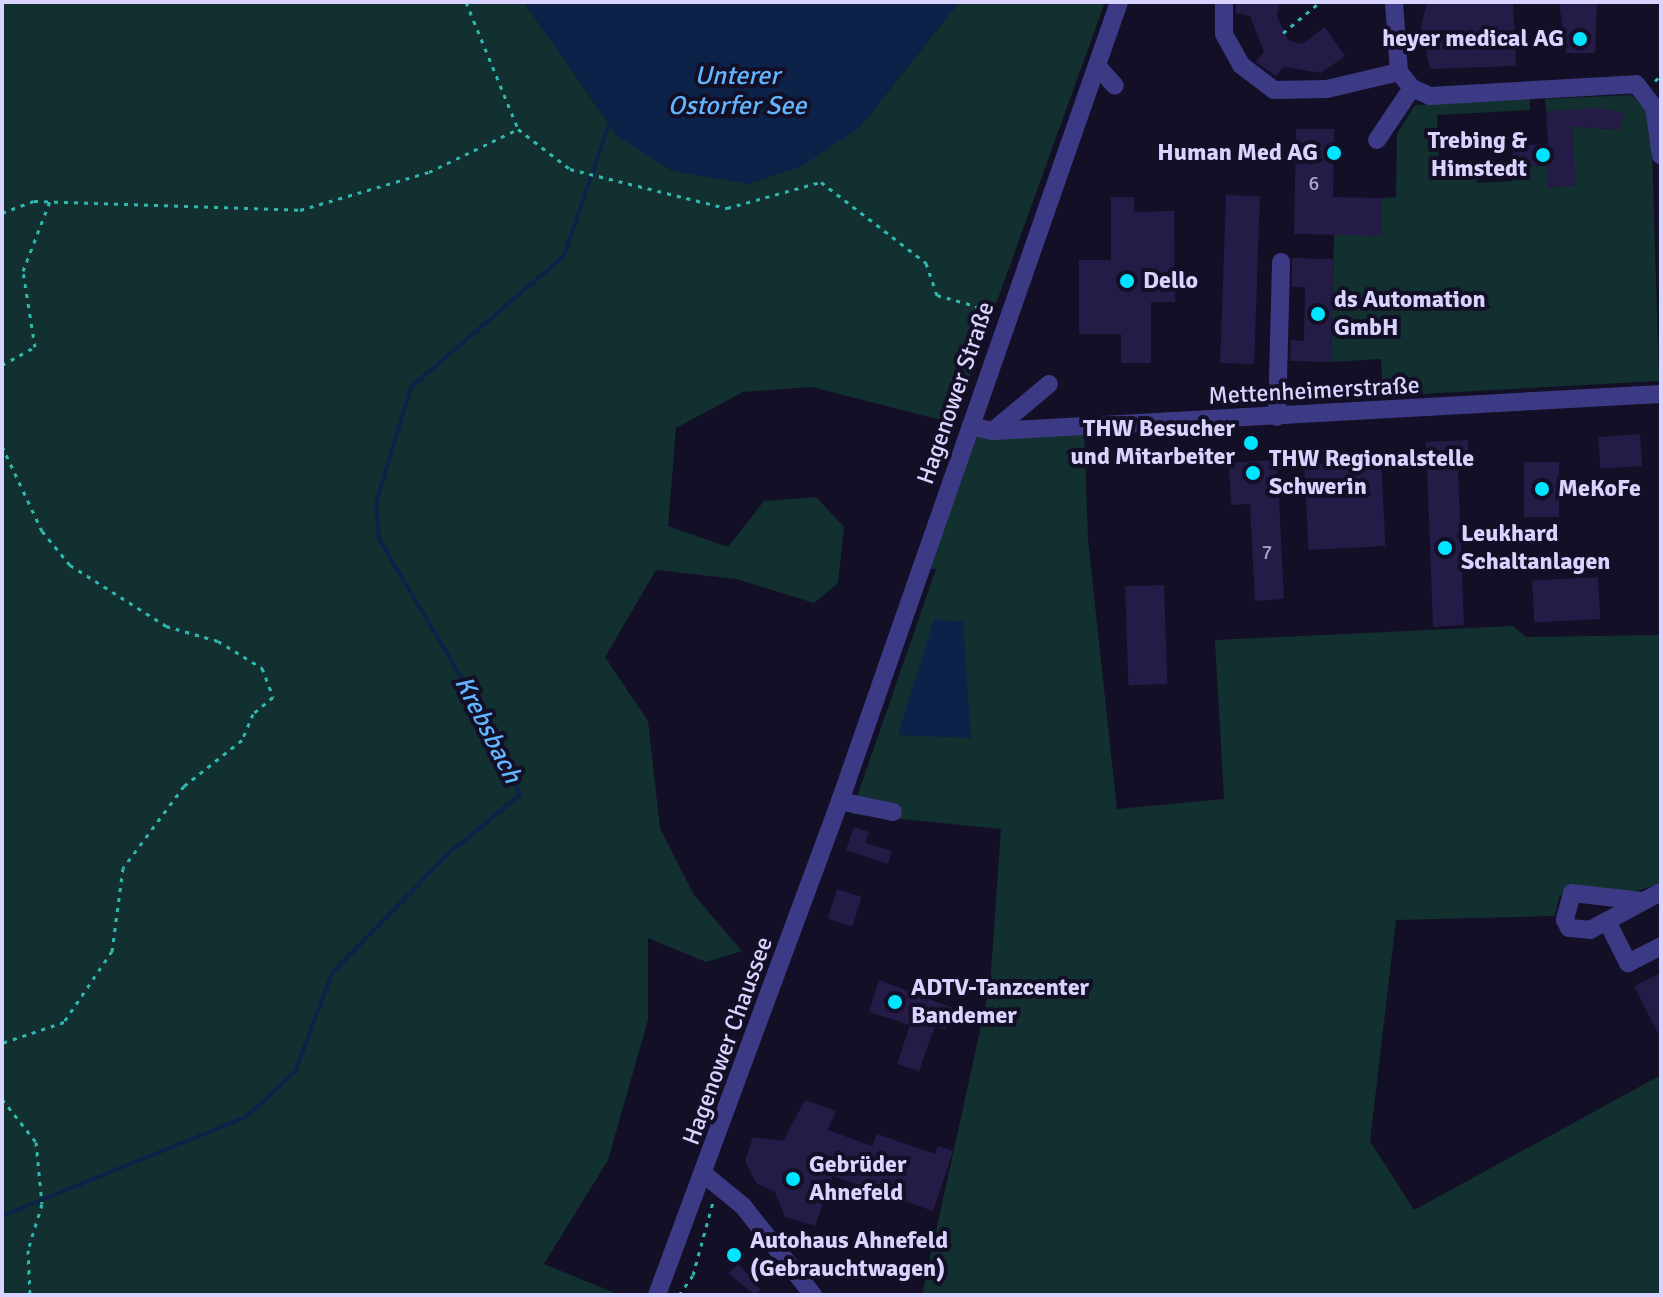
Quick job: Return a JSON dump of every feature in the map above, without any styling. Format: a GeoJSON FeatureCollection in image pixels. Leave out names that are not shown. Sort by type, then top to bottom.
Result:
{"type":"FeatureCollection","features":[{"type":"Feature","properties":{"kind":"street","name":"Hagenower Straße"},"geometry":{"type":"LineString","coordinates":[[840,801],[948,509],[971,426],[1008,316],[1119,2]]}},
{"type":"Feature","properties":{"kind":"street"},"geometry":{"type":"LineString","coordinates":[[1224,2],[1224,34],[1241,65],[1274,90],[1327,89],[1399,72]]}},
{"type":"Feature","properties":{"kind":"street"},"geometry":{"type":"LineString","coordinates":[[1394,2],[1399,72],[1412,88],[1430,96],[1636,84],[1654,107],[1661,156]]}},
{"type":"Feature","properties":{"kind":"street"},"geometry":{"type":"LineString","coordinates":[[1098,67],[1115,86]]}},
{"type":"Feature","properties":{"kind":"street"},"geometry":{"type":"LineString","coordinates":[[1377,140],[1412,88]]}},
{"type":"Feature","properties":{"kind":"street"},"geometry":{"type":"LineString","coordinates":[[1277,417],[1281,262]]}},
{"type":"Feature","properties":{"kind":"street"},"geometry":{"type":"LineString","coordinates":[[993,431],[1049,384]]}},
{"type":"Feature","properties":{"kind":"street","name":"Mettenheimerstraße"},"geometry":{"type":"LineString","coordinates":[[971,426],[993,431],[1661,394]]}},
{"type":"Feature","properties":{"kind":"street"},"geometry":{"type":"LineString","coordinates":[[840,801],[893,812]]}},
{"type":"Feature","properties":{"kind":"street","name":"Hagenower Chaussee"},"geometry":{"type":"LineString","coordinates":[[657,1295],[705,1175],[840,801]]}},
{"type":"Feature","properties":{"kind":"street"},"geometry":{"type":"LineString","coordinates":[[1642,901],[1582,890],[1565,901],[1569,928],[1608,923],[1661,892]]}},
{"type":"Feature","properties":{"kind":"street"},"geometry":{"type":"LineString","coordinates":[[1608,923],[1628,963],[1661,946]]}},
{"type":"Feature","properties":{"kind":"street"},"geometry":{"type":"LineString","coordinates":[[705,1175],[743,1206],[813,1295]]}},
{"type":"Feature","properties":{"kind":"path"},"geometry":{"type":"LineString","coordinates":[[466,2],[518,129],[570,169],[727,208],[821,182],[926,263],[937,295],[1008,316]]}},
{"type":"Feature","properties":{"kind":"path"},"geometry":{"type":"LineString","coordinates":[[1283,33],[1320,2]]}},
{"type":"Feature","properties":{"kind":"path"},"geometry":{"type":"LineString","coordinates":[[1646,80],[1661,88]]}},
{"type":"Feature","properties":{"kind":"path"},"geometry":{"type":"LineString","coordinates":[[2,213],[50,201],[300,210],[429,172],[518,129]]}},
{"type":"Feature","properties":{"kind":"path"},"geometry":{"type":"LineString","coordinates":[[2,365],[35,347],[23,271],[50,201]]}},
{"type":"Feature","properties":{"kind":"path"},"geometry":{"type":"LineString","coordinates":[[2,446],[42,531],[70,565],[166,626],[218,641],[262,668],[273,697],[253,714],[242,740],[184,786],[123,868],[112,951],[64,1022],[2,1043]]}},
{"type":"Feature","properties":{"kind":"path"},"geometry":{"type":"LineString","coordinates":[[2,1099],[36,1142],[43,1191],[28,1250],[30,1295]]}},
{"type":"Feature","properties":{"kind":"green space"},"geometry":{"type":"Polygon","coordinates":[[[2,2],[524,2],[619,138],[859,128],[959,2],[1105,2],[953,423],[812,387],[743,392],[676,428],[668,526],[728,547],[764,501],[816,497],[844,527],[838,583],[814,603],[736,579],[656,570],[605,657],[648,721],[660,828],[694,895],[742,951],[706,962],[648,938],[648,1020],[608,1160],[544,1264],[620,1295],[2,1295],[2,2]]]}},
{"type":"Feature","properties":{"kind":"green space"},"geometry":{"type":"Polygon","coordinates":[[[1631,95],[1651,114],[1659,381],[1383,396],[1381,359],[1331,362],[1334,235],[1382,235],[1382,198],[1396,197],[1397,134],[1415,105],[1530,99],[1530,110],[1437,115],[1439,168],[1476,167],[1477,183],[1512,181],[1512,166],[1548,165],[1549,188],[1575,185],[1572,126],[1618,130],[1624,113],[1546,111],[1545,99],[1631,95]]]}},
{"type":"Feature","properties":{"kind":"green space"},"geometry":{"type":"Polygon","coordinates":[[[971,426],[1084,426],[1088,540],[1117,809],[1224,799],[1215,640],[1513,626],[1526,637],[1661,635],[1661,884],[1626,894],[1574,885],[1559,897],[1555,916],[1396,920],[1370,1141],[1414,1210],[1661,1075],[1661,1295],[922,1295],[990,985],[1001,829],[851,814],[936,569],[922,568],[971,426]]]}},
{"type":"Feature","properties":{"kind":"water","name":"Unterer Ostorfer See"},"geometry":{"type":"Polygon","coordinates":[[[524,2],[959,2],[859,128],[804,165],[749,184],[672,171],[619,138],[524,2]]]}},
{"type":"Feature","properties":{"kind":"water"},"geometry":{"type":"Polygon","coordinates":[[[934,619],[963,622],[971,738],[898,735],[934,619]]]}},
{"type":"Feature","properties":{"kind":"building"},"geometry":{"type":"Polygon","coordinates":[[[1236,2],[1280,2],[1277,16],[1288,40],[1302,44],[1325,27],[1345,56],[1321,73],[1284,67],[1276,76],[1256,62],[1264,52],[1250,16],[1236,13],[1236,2]]]}},
{"type":"Feature","properties":{"kind":"building"},"geometry":{"type":"Polygon","coordinates":[[[1427,2],[1513,2],[1516,66],[1430,69],[1421,26],[1427,2]]]}},
{"type":"Feature","properties":{"kind":"building","name":"heyer medical AG"},"geometry":{"type":"Polygon","coordinates":[[[1559,2],[1597,2],[1595,53],[1566,53],[1559,2]]]}},
{"type":"Feature","properties":{"kind":"building","name":"Trebing & Himstedt"},"geometry":{"type":"Polygon","coordinates":[[[1603,108],[1625,113],[1619,130],[1572,126],[1576,185],[1548,188],[1548,165],[1513,166],[1512,146],[1548,144],[1546,111],[1603,108]]]}},
{"type":"Feature","properties":{"kind":"building"},"geometry":{"type":"Polygon","coordinates":[[[1296,129],[1334,129],[1333,197],[1382,198],[1382,236],[1294,234],[1296,129]]]}},
{"type":"Feature","properties":{"kind":"building"},"geometry":{"type":"Polygon","coordinates":[[[1226,195],[1260,196],[1254,364],[1220,363],[1226,195]]]}},
{"type":"Feature","properties":{"kind":"building","name":"Dello"},"geometry":{"type":"Polygon","coordinates":[[[1111,197],[1134,197],[1134,212],[1174,211],[1175,302],[1151,302],[1151,363],[1121,363],[1121,334],[1079,334],[1079,260],[1111,260],[1111,197]]]}},
{"type":"Feature","properties":{"kind":"building","name":"ds Automation GmbH"},"geometry":{"type":"Polygon","coordinates":[[[1292,258],[1333,259],[1331,362],[1290,361],[1291,340],[1304,341],[1305,287],[1292,287],[1292,258]]]}},
{"type":"Feature","properties":{"kind":"building"},"geometry":{"type":"Polygon","coordinates":[[[1640,434],[1642,466],[1600,469],[1598,437],[1640,434]]]}},
{"type":"Feature","properties":{"kind":"building","name":"Leukhard Schaltanlagen"},"geometry":{"type":"Polygon","coordinates":[[[1468,440],[1469,469],[1458,469],[1464,625],[1433,627],[1426,442],[1468,440]]]}},
{"type":"Feature","properties":{"kind":"building"},"geometry":{"type":"Polygon","coordinates":[[[1277,460],[1284,599],[1255,601],[1250,504],[1231,505],[1229,463],[1277,460]]]}},
{"type":"Feature","properties":{"kind":"building"},"geometry":{"type":"Polygon","coordinates":[[[1381,460],[1386,546],[1309,550],[1304,464],[1381,460]]]}},
{"type":"Feature","properties":{"kind":"building","name":"MeKoFe"},"geometry":{"type":"Polygon","coordinates":[[[1524,462],[1559,462],[1559,517],[1524,517],[1524,462]]]}},
{"type":"Feature","properties":{"kind":"building"},"geometry":{"type":"Polygon","coordinates":[[[1598,577],[1600,619],[1534,622],[1532,580],[1598,577]]]}},
{"type":"Feature","properties":{"kind":"building"},"geometry":{"type":"Polygon","coordinates":[[[1164,585],[1167,684],[1128,685],[1125,586],[1164,585]]]}},
{"type":"Feature","properties":{"kind":"building"},"geometry":{"type":"Polygon","coordinates":[[[854,827],[869,832],[865,843],[892,851],[888,864],[846,850],[854,827]]]}},
{"type":"Feature","properties":{"kind":"building"},"geometry":{"type":"Polygon","coordinates":[[[837,889],[862,897],[852,927],[827,918],[837,889]]]}},
{"type":"Feature","properties":{"kind":"building"},"geometry":{"type":"Polygon","coordinates":[[[1661,973],[1661,1039],[1634,986],[1661,973]]]}},
{"type":"Feature","properties":{"kind":"building"},"geometry":{"type":"Polygon","coordinates":[[[879,980],[953,1008],[945,1030],[935,1026],[919,1071],[897,1064],[910,1025],[869,1012],[879,980]]]}},
{"type":"Feature","properties":{"kind":"building","name":"Gebrüder Ahnefeld"},"geometry":{"type":"Polygon","coordinates":[[[805,1100],[836,1111],[828,1130],[872,1146],[877,1134],[935,1154],[938,1146],[953,1151],[933,1211],[833,1176],[815,1226],[785,1217],[775,1192],[756,1183],[745,1161],[753,1137],[783,1141],[805,1100]]]}},
{"type":"Feature","properties":{"kind":"building"},"geometry":{"type":"Polygon","coordinates":[[[739,1264],[761,1290],[755,1295],[728,1273],[739,1264]]]}},
{"type":"Feature","properties":{"kind":"waterway","name":"Krebsbach"},"geometry":{"type":"LineString","coordinates":[[2,1216],[246,1117],[295,1072],[332,973],[450,852],[520,795],[499,741],[379,539],[376,503],[411,387],[564,256],[610,121]]}},
{"type":"Feature","properties":{"kind":"place","name":"heyer medical AG"},"geometry":{"type":"Point","coordinates":[1580,39]}},
{"type":"Feature","properties":{"kind":"place","name":"Human Med AG"},"geometry":{"type":"Point","coordinates":[1334,153]}},
{"type":"Feature","properties":{"kind":"place","name":"Trebing & Himstedt"},"geometry":{"type":"Point","coordinates":[1543,155]}},
{"type":"Feature","properties":{"kind":"place","name":"Dello"},"geometry":{"type":"Point","coordinates":[1127,281]}},
{"type":"Feature","properties":{"kind":"place","name":"ds Automation GmbH"},"geometry":{"type":"Point","coordinates":[1318,314]}},
{"type":"Feature","properties":{"kind":"place","name":"THW Besucher und Mitarbeiter"},"geometry":{"type":"Point","coordinates":[1251,443]}},
{"type":"Feature","properties":{"kind":"place","name":"THW Regionalstelle Schwerin"},"geometry":{"type":"Point","coordinates":[1253,473]}},
{"type":"Feature","properties":{"kind":"place","name":"MeKoFe"},"geometry":{"type":"Point","coordinates":[1542,489]}},
{"type":"Feature","properties":{"kind":"place","name":"Leukhard Schaltanlagen"},"geometry":{"type":"Point","coordinates":[1445,548]}},
{"type":"Feature","properties":{"kind":"place","name":"ADTV-Tanzcenter Bandemer"},"geometry":{"type":"Point","coordinates":[895,1002]}},
{"type":"Feature","properties":{"kind":"place","name":"Gebrüder Ahnefeld"},"geometry":{"type":"Point","coordinates":[793,1179]}},
{"type":"Feature","properties":{"kind":"place","name":"Autohaus Ahnefeld (Gebrauchtwagen)"},"geometry":{"type":"Point","coordinates":[734,1255]}}]}
